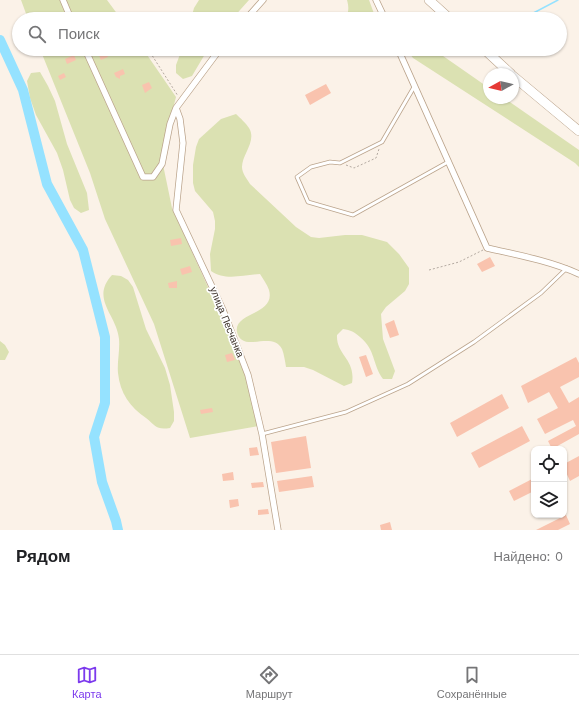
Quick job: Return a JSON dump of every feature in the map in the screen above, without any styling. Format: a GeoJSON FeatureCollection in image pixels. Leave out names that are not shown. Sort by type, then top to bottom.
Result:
{"type":"FeatureCollection","features":[{"type":"Feature","properties":{"kind":"main road"},"geometry":{"type":"LineString","coordinates":[[429,0],[442,12]]}},
{"type":"Feature","properties":{"kind":"main road"},"geometry":{"type":"LineString","coordinates":[[492,56],[504,68]]}},
{"type":"Feature","properties":{"kind":"main road"},"geometry":{"type":"LineString","coordinates":[[519,81],[579,131]]}},
{"type":"Feature","properties":{"kind":"street"},"geometry":{"type":"LineString","coordinates":[[63,0],[68,12]]}},
{"type":"Feature","properties":{"kind":"street"},"geometry":{"type":"LineString","coordinates":[[252,12],[263,0]]}},
{"type":"Feature","properties":{"kind":"street"},"geometry":{"type":"LineString","coordinates":[[376,0],[382,12]]}},
{"type":"Feature","properties":{"kind":"street"},"geometry":{"type":"LineString","coordinates":[[88,56],[143,177],[153,178],[162,164],[170,124],[176,108],[215,56]]}},
{"type":"Feature","properties":{"kind":"street"},"geometry":{"type":"LineString","coordinates":[[401,56],[487,248],[529,257],[567,268],[579,274]]}},
{"type":"Feature","properties":{"kind":"street","name":"улица Песчанка"},"geometry":{"type":"LineString","coordinates":[[176,108],[180,119],[184,143],[176,210],[226,317],[248,375],[262,434],[278,530]]}},
{"type":"Feature","properties":{"kind":"lane"},"geometry":{"type":"LineString","coordinates":[[415,86],[382,142],[340,163],[330,162],[311,167],[297,177],[308,202],[353,215],[448,162]]}},
{"type":"Feature","properties":{"kind":"lane"},"geometry":{"type":"LineString","coordinates":[[262,434],[346,412],[408,384],[474,342],[541,293],[567,268]]}},
{"type":"Feature","properties":{"kind":"path"},"geometry":{"type":"LineString","coordinates":[[153,56],[182,101]]}},
{"type":"Feature","properties":{"kind":"path"},"geometry":{"type":"LineString","coordinates":[[340,163],[354,168],[376,158],[382,142]]}},
{"type":"Feature","properties":{"kind":"path"},"geometry":{"type":"LineString","coordinates":[[429,270],[459,262],[487,248]]}},
{"type":"Feature","properties":{"kind":"green space"},"geometry":{"type":"Polygon","coordinates":[[[21,0],[107,0],[116,12],[25,12],[21,0]]]}},
{"type":"Feature","properties":{"kind":"green space"},"geometry":{"type":"Polygon","coordinates":[[[199,0],[249,0],[238,12],[193,12],[199,0]]]}},
{"type":"Feature","properties":{"kind":"green space"},"geometry":{"type":"Polygon","coordinates":[[[347,0],[369,0],[373,12],[348,12],[347,0]]]}},
{"type":"Feature","properties":{"kind":"green space"},"geometry":{"type":"Polygon","coordinates":[[[43,56],[148,56],[176,97],[161,155],[172,208],[232,340],[250,388],[259,426],[190,438],[154,324],[105,219],[90,173],[43,56]]]}},
{"type":"Feature","properties":{"kind":"green space"},"geometry":{"type":"Polygon","coordinates":[[[179,56],[204,56],[192,76],[183,79],[176,73],[176,65],[179,56]]]}},
{"type":"Feature","properties":{"kind":"green space"},"geometry":{"type":"Polygon","coordinates":[[[411,56],[443,56],[483,84],[483,103],[411,56]]]}},
{"type":"Feature","properties":{"kind":"green space"},"geometry":{"type":"Polygon","coordinates":[[[40,72],[55,101],[67,144],[87,193],[89,210],[81,213],[74,208],[70,200],[63,170],[57,153],[36,115],[30,98],[27,81],[31,73],[40,72]]]}},
{"type":"Feature","properties":{"kind":"green space"},"geometry":{"type":"Polygon","coordinates":[[[484,104],[513,104],[579,150],[579,167],[484,104]]]}},
{"type":"Feature","properties":{"kind":"green space"},"geometry":{"type":"Polygon","coordinates":[[[236,114],[246,124],[251,133],[250,143],[244,157],[242,167],[245,176],[250,184],[296,227],[311,237],[319,238],[362,235],[387,242],[399,254],[409,268],[409,284],[405,291],[386,307],[381,314],[383,339],[395,371],[392,379],[383,379],[369,347],[360,337],[348,330],[343,329],[337,335],[339,348],[349,363],[352,375],[352,383],[344,386],[304,367],[286,367],[282,349],[271,341],[251,342],[240,338],[237,332],[238,325],[241,321],[261,309],[266,304],[269,298],[269,290],[260,274],[228,277],[211,271],[210,254],[215,221],[213,212],[195,191],[193,183],[193,165],[199,139],[221,119],[236,114]]]}},
{"type":"Feature","properties":{"kind":"green space"},"geometry":{"type":"Polygon","coordinates":[[[112,275],[121,276],[128,280],[133,287],[146,329],[165,368],[170,385],[174,412],[174,421],[170,428],[156,427],[140,414],[127,399],[121,387],[118,369],[119,339],[114,322],[106,307],[104,299],[106,284],[112,275]]]}},
{"type":"Feature","properties":{"kind":"green space"},"geometry":{"type":"Polygon","coordinates":[[[0,341],[5,345],[9,352],[5,360],[0,360],[0,341]]]}},
{"type":"Feature","properties":{"kind":"building"},"geometry":{"type":"Polygon","coordinates":[[[74,56],[76,60],[67,64],[65,59],[74,56]]]}},
{"type":"Feature","properties":{"kind":"building"},"geometry":{"type":"Polygon","coordinates":[[[99,56],[108,56],[108,57],[101,60],[99,56]]]}},
{"type":"Feature","properties":{"kind":"building"},"geometry":{"type":"Polygon","coordinates":[[[123,69],[125,74],[120,76],[120,79],[116,77],[114,73],[123,69]]]}},
{"type":"Feature","properties":{"kind":"building"},"geometry":{"type":"Polygon","coordinates":[[[64,73],[66,77],[60,80],[58,76],[64,73]]]}},
{"type":"Feature","properties":{"kind":"building"},"geometry":{"type":"Polygon","coordinates":[[[149,82],[152,88],[145,93],[142,85],[149,82]]]}},
{"type":"Feature","properties":{"kind":"building"},"geometry":{"type":"Polygon","coordinates":[[[326,84],[331,93],[310,105],[305,95],[326,84]]]}},
{"type":"Feature","properties":{"kind":"building"},"geometry":{"type":"Polygon","coordinates":[[[181,238],[182,244],[171,246],[170,240],[181,238]]]}},
{"type":"Feature","properties":{"kind":"building"},"geometry":{"type":"Polygon","coordinates":[[[490,257],[495,266],[482,272],[477,264],[490,257]]]}},
{"type":"Feature","properties":{"kind":"building"},"geometry":{"type":"Polygon","coordinates":[[[190,266],[192,272],[182,275],[180,269],[190,266]]]}},
{"type":"Feature","properties":{"kind":"building"},"geometry":{"type":"Polygon","coordinates":[[[177,281],[177,288],[169,288],[168,283],[177,281]]]}},
{"type":"Feature","properties":{"kind":"building"},"geometry":{"type":"Polygon","coordinates":[[[394,320],[399,335],[390,338],[385,324],[394,320]]]}},
{"type":"Feature","properties":{"kind":"building"},"geometry":{"type":"Polygon","coordinates":[[[232,353],[235,360],[227,362],[225,355],[232,353]]]}},
{"type":"Feature","properties":{"kind":"building"},"geometry":{"type":"Polygon","coordinates":[[[366,355],[373,374],[366,377],[359,357],[366,355]]]}},
{"type":"Feature","properties":{"kind":"building"},"geometry":{"type":"Polygon","coordinates":[[[576,357],[579,363],[579,377],[560,387],[569,403],[579,397],[579,434],[557,446],[550,446],[548,441],[576,426],[573,420],[545,434],[537,419],[558,408],[549,392],[528,403],[521,386],[576,357]]]}},
{"type":"Feature","properties":{"kind":"building"},"geometry":{"type":"Polygon","coordinates":[[[502,394],[509,408],[457,437],[450,423],[502,394]]]}},
{"type":"Feature","properties":{"kind":"building"},"geometry":{"type":"Polygon","coordinates":[[[212,408],[213,412],[201,414],[200,410],[212,408]]]}},
{"type":"Feature","properties":{"kind":"building"},"geometry":{"type":"Polygon","coordinates":[[[522,426],[530,441],[479,468],[471,453],[522,426]]]}},
{"type":"Feature","properties":{"kind":"building"},"geometry":{"type":"Polygon","coordinates":[[[306,436],[311,468],[276,473],[271,442],[306,436]]]}},
{"type":"Feature","properties":{"kind":"building"},"geometry":{"type":"Polygon","coordinates":[[[257,447],[259,455],[250,456],[249,448],[257,447]]]}},
{"type":"Feature","properties":{"kind":"building"},"geometry":{"type":"Polygon","coordinates":[[[579,456],[579,476],[570,481],[567,474],[567,462],[579,456]]]}},
{"type":"Feature","properties":{"kind":"building"},"geometry":{"type":"Polygon","coordinates":[[[233,472],[234,480],[223,481],[222,474],[233,472]]]}},
{"type":"Feature","properties":{"kind":"building"},"geometry":{"type":"Polygon","coordinates":[[[312,476],[314,487],[279,492],[277,481],[312,476]]]}},
{"type":"Feature","properties":{"kind":"building"},"geometry":{"type":"Polygon","coordinates":[[[531,480],[531,492],[514,501],[509,491],[531,480]]]}},
{"type":"Feature","properties":{"kind":"building"},"geometry":{"type":"Polygon","coordinates":[[[263,482],[264,487],[252,488],[251,483],[263,482]]]}},
{"type":"Feature","properties":{"kind":"building"},"geometry":{"type":"Polygon","coordinates":[[[238,499],[239,506],[230,508],[229,500],[238,499]]]}},
{"type":"Feature","properties":{"kind":"building"},"geometry":{"type":"Polygon","coordinates":[[[268,509],[269,514],[258,515],[258,510],[268,509]]]}},
{"type":"Feature","properties":{"kind":"building"},"geometry":{"type":"Polygon","coordinates":[[[567,517],[570,524],[558,530],[536,530],[560,518],[567,517]]]}},
{"type":"Feature","properties":{"kind":"building"},"geometry":{"type":"Polygon","coordinates":[[[390,522],[392,530],[381,530],[380,525],[390,522]]]}},
{"type":"Feature","properties":{"kind":"waterway"},"geometry":{"type":"LineString","coordinates":[[535,12],[558,0]]}},
{"type":"Feature","properties":{"kind":"waterway"},"geometry":{"type":"LineString","coordinates":[[0,40],[23,90],[47,184],[83,250],[105,337],[105,403],[94,437],[102,482],[118,530]]}}]}
